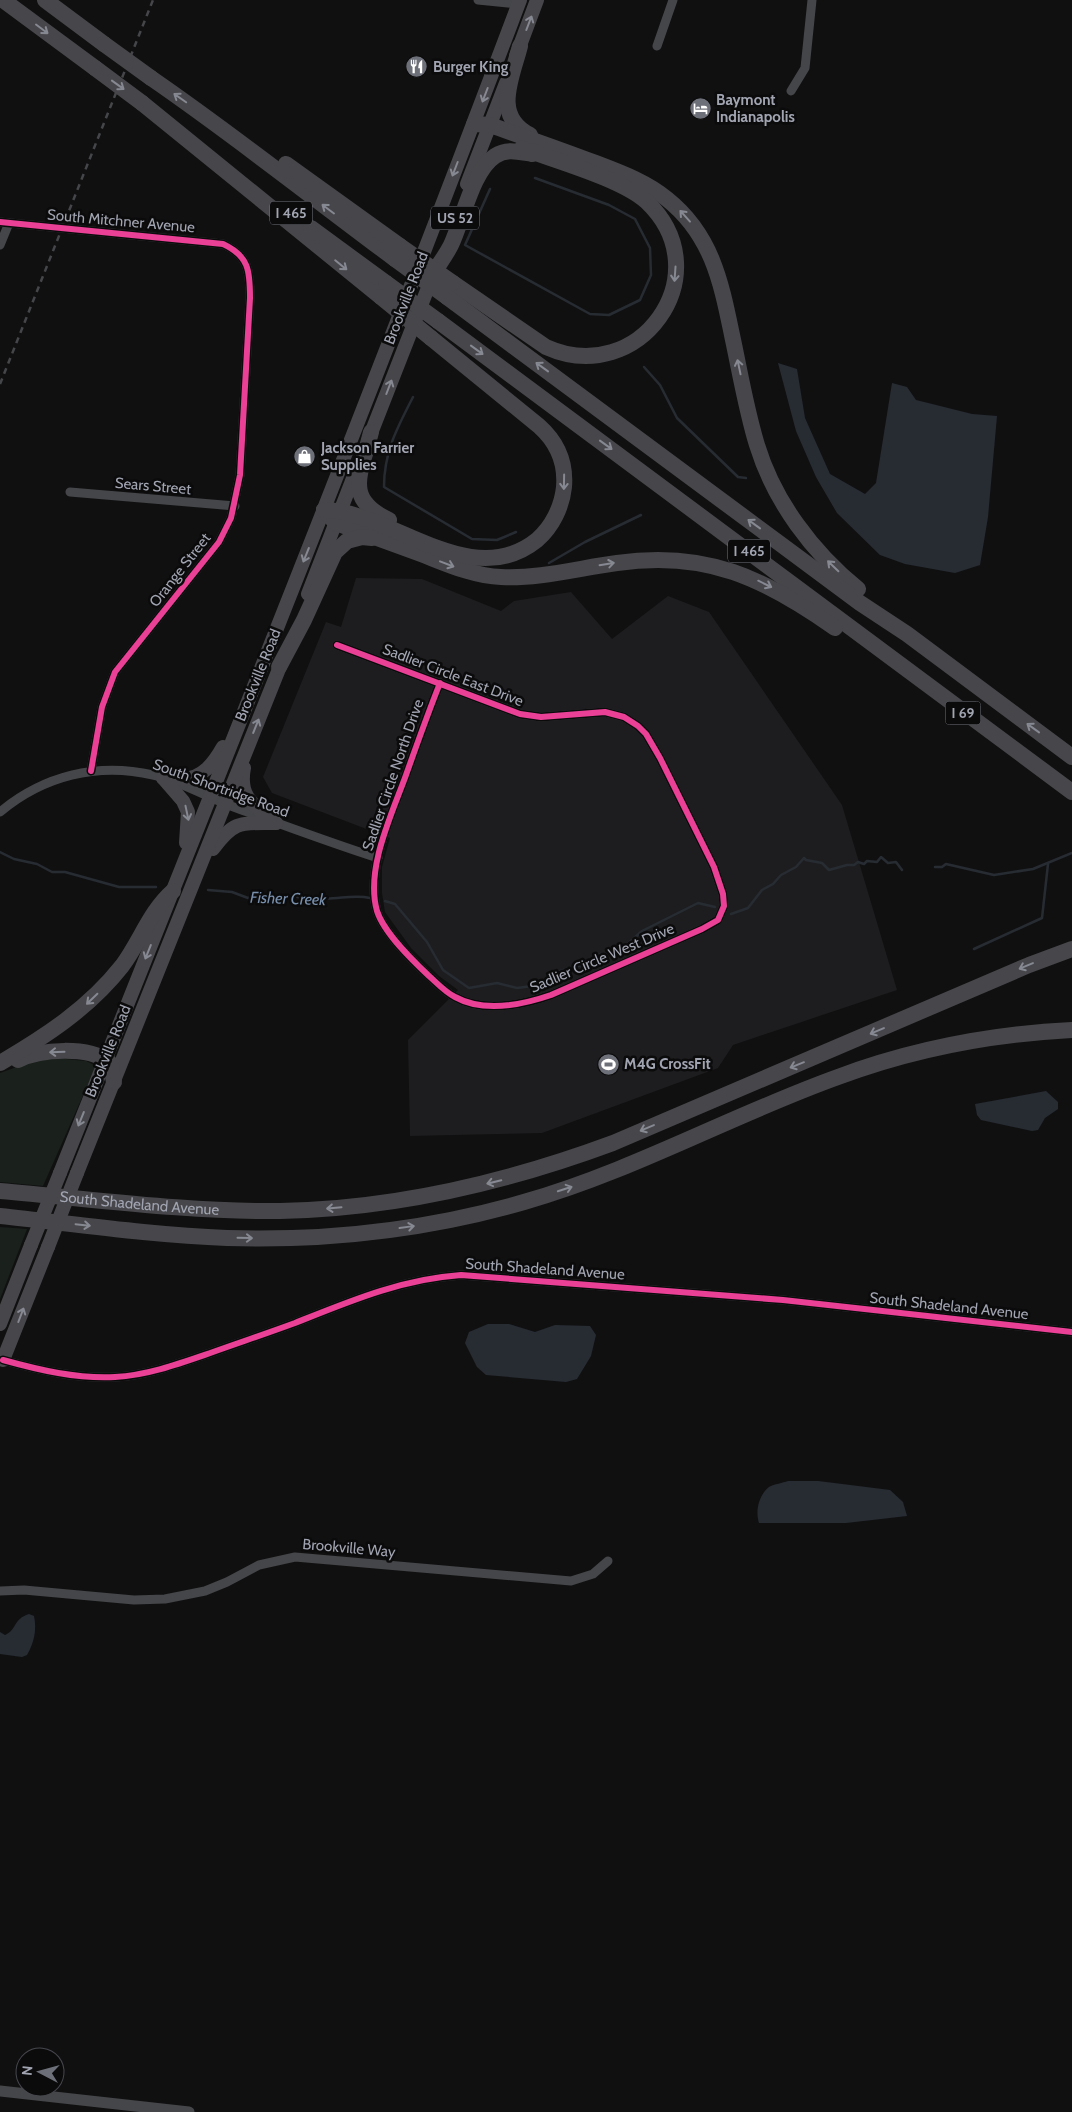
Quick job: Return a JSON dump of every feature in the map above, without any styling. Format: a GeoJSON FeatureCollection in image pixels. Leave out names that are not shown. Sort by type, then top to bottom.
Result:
{"type":"FeatureCollection","features":[{"type":"Feature","properties":{"kind":"highway","name":"I 465"},"geometry":{"type":"LineString","coordinates":[[3,0],[142,103],[383,290],[438,321],[769,565],[930,688]]}},
{"type":"Feature","properties":{"kind":"highway","name":"I 465"},"geometry":{"type":"LineString","coordinates":[[45,0],[209,118],[257,156],[450,290],[860,603],[907,634],[1072,757]]}},
{"type":"Feature","properties":{"kind":"highway"},"geometry":{"type":"LineString","coordinates":[[450,290],[546,347],[557,352],[578,356],[601,354],[625,348],[646,333],[662,315],[674,284],[676,264],[672,242],[662,221],[649,204],[627,188],[552,153],[522,131],[512,119],[508,111],[507,96],[520,46]]}},
{"type":"Feature","properties":{"kind":"highway"},"geometry":{"type":"LineString","coordinates":[[483,128],[552,153],[639,180],[667,199],[695,228],[709,250],[719,273],[749,414],[758,447],[781,498],[825,559],[907,634]]}},
{"type":"Feature","properties":{"kind":"highway"},"geometry":{"type":"LineString","coordinates":[[433,274],[451,245],[478,178],[488,161],[499,154],[510,151],[552,153]]}},
{"type":"Feature","properties":{"kind":"highway","name":"US 52"},"geometry":{"type":"LineString","coordinates":[[371,432],[358,484],[360,494],[366,506],[376,514],[430,537],[461,555],[483,559],[500,557],[519,551],[541,537],[553,521],[561,502],[564,471],[559,452],[545,431],[431,338],[383,290]]}},
{"type":"Feature","properties":{"kind":"highway"},"geometry":{"type":"LineString","coordinates":[[324,510],[461,555]]}},
{"type":"Feature","properties":{"kind":"highway"},"geometry":{"type":"LineString","coordinates":[[339,516],[380,539],[462,570],[500,577],[521,577],[620,562],[661,560],[696,562],[729,569],[784,594],[870,653],[930,688]]}},
{"type":"Feature","properties":{"kind":"highway"},"geometry":{"type":"LineString","coordinates":[[279,667],[304,620],[334,552],[341,545],[355,539],[380,539]]}},
{"type":"Feature","properties":{"kind":"highway","name":"I 69"},"geometry":{"type":"LineString","coordinates":[[930,688],[1072,792]]}},
{"type":"Feature","properties":{"kind":"highway"},"geometry":{"type":"LineString","coordinates":[[0,1063],[54,1030],[93,997],[121,967],[162,900],[173,891]]}},
{"type":"Feature","properties":{"kind":"highway","name":"South Shadeland Avenue"},"geometry":{"type":"LineString","coordinates":[[0,1190],[188,1208],[270,1211],[372,1204],[472,1187],[549,1166],[613,1143],[1029,965],[1072,949]]}},
{"type":"Feature","properties":{"kind":"highway","name":"South Shadeland Avenue"},"geometry":{"type":"LineString","coordinates":[[0,1216],[182,1235],[257,1238],[347,1235],[436,1223],[524,1202],[581,1184],[624,1168],[819,1084],[882,1062],[979,1040],[1072,1030]]}},
{"type":"Feature","properties":{"kind":"highway"},"geometry":{"type":"LineString","coordinates":[[0,1067],[24,1057],[52,1052],[83,1053],[105,1059],[111,1066],[114,1082]]}},
{"type":"Feature","properties":{"kind":"main road","name":"Brookville Road"},"geometry":{"type":"LineString","coordinates":[[0,1324],[324,510],[483,128],[520,46],[537,0]]}},
{"type":"Feature","properties":{"kind":"main road","name":"Brookville Road"},"geometry":{"type":"LineString","coordinates":[[1,1359],[201,866],[224,803],[433,274],[483,128],[519,2]]}},
{"type":"Feature","properties":{"kind":"main road"},"geometry":{"type":"LineString","coordinates":[[163,778],[184,779],[202,773],[214,763],[240,722]]}},
{"type":"Feature","properties":{"kind":"main road"},"geometry":{"type":"LineString","coordinates":[[248,746],[242,776],[244,792],[251,803],[276,822]]}},
{"type":"Feature","properties":{"kind":"main road"},"geometry":{"type":"LineString","coordinates":[[163,778],[183,801],[188,812],[186,856]]}},
{"type":"Feature","properties":{"kind":"main road"},"geometry":{"type":"LineString","coordinates":[[201,866],[222,836],[231,829],[242,824],[276,822]]}},
{"type":"Feature","properties":{"kind":"street"},"geometry":{"type":"LineString","coordinates":[[478,0],[519,2]]}},
{"type":"Feature","properties":{"kind":"street"},"geometry":{"type":"LineString","coordinates":[[657,46],[674,0]]}},
{"type":"Feature","properties":{"kind":"street"},"geometry":{"type":"LineString","coordinates":[[790,91],[805,68],[812,0]]}},
{"type":"Feature","properties":{"kind":"street"},"geometry":{"type":"LineString","coordinates":[[0,245],[5,223]]}},
{"type":"Feature","properties":{"kind":"street","name":"South Mitchner Avenue"},"geometry":{"type":"LineString","coordinates":[[5,223],[207,241],[223,244],[238,252]]}},
{"type":"Feature","properties":{"kind":"street","name":"Orange Street"},"geometry":{"type":"LineString","coordinates":[[91,771],[102,707],[115,672],[219,542],[234,506],[240,475],[250,298],[249,272],[238,252]]}},
{"type":"Feature","properties":{"kind":"street","name":"Sears Street"},"geometry":{"type":"LineString","coordinates":[[70,492],[234,506]]}},
{"type":"Feature","properties":{"kind":"street","name":"Sadlier Circle East Drive"},"geometry":{"type":"LineString","coordinates":[[337,645],[527,716],[551,716],[599,711],[622,716],[641,728],[660,758],[714,866],[724,898],[722,913]]}},
{"type":"Feature","properties":{"kind":"street","name":"Sadlier Circle North Drive"},"geometry":{"type":"LineString","coordinates":[[440,682],[384,834],[378,858],[375,885],[376,906],[387,930],[413,961],[444,990],[458,999],[483,1005]]}},
{"type":"Feature","properties":{"kind":"street","name":"South Shortridge Road"},"geometry":{"type":"LineString","coordinates":[[0,812],[15,800],[40,785],[69,775],[91,771],[123,770],[163,778],[210,798],[378,858]]}},
{"type":"Feature","properties":{"kind":"street","name":"Sadlier Circle West Drive"},"geometry":{"type":"LineString","coordinates":[[483,1005],[520,1004],[551,995],[709,926],[718,920],[722,913]]}},
{"type":"Feature","properties":{"kind":"street","name":"South Shadeland Avenue"},"geometry":{"type":"LineString","coordinates":[[1,1359],[49,1371],[92,1376],[115,1377],[156,1371],[284,1327],[381,1290],[428,1278],[461,1275],[783,1300],[1072,1332]]}},
{"type":"Feature","properties":{"kind":"street","name":"Brookville Way"},"geometry":{"type":"LineString","coordinates":[[0,1591],[24,1590],[134,1600],[166,1599],[205,1591],[259,1565],[295,1557],[571,1580],[593,1574],[608,1561]]}},
{"type":"Feature","properties":{"kind":"street"},"geometry":{"type":"LineString","coordinates":[[0,2090],[189,2112]]}},
{"type":"Feature","properties":{"kind":"shaded area"},"geometry":{"type":"Polygon","coordinates":[[[778,363],[797,369],[805,418],[830,474],[865,494],[876,483],[892,383],[907,387],[916,400],[972,414],[997,416],[988,517],[980,565],[955,573],[905,564],[880,555],[837,513],[816,477],[796,431],[778,363]]]}},
{"type":"Feature","properties":{"kind":"shaded area"},"geometry":{"type":"Polygon","coordinates":[[[356,578],[422,579],[501,611],[514,601],[571,592],[612,639],[668,596],[709,612],[842,805],[897,990],[733,1045],[718,1068],[542,1133],[410,1136],[408,1040],[458,990],[439,976],[411,948],[385,912],[382,893],[382,867],[390,838],[272,793],[263,777],[326,622],[341,627],[356,578]]]}},
{"type":"Feature","properties":{"kind":"shaded area"},"geometry":{"type":"Polygon","coordinates":[[[55,1058],[86,1061],[96,1066],[43,1186],[0,1182],[0,1073],[25,1064],[55,1058]]]}},
{"type":"Feature","properties":{"kind":"shaded area"},"geometry":{"type":"Polygon","coordinates":[[[1046,1091],[1058,1102],[1058,1109],[1045,1118],[1038,1130],[1032,1131],[981,1120],[977,1115],[975,1104],[1046,1091]]]}},
{"type":"Feature","properties":{"kind":"shaded area"},"geometry":{"type":"Polygon","coordinates":[[[0,1227],[27,1229],[0,1299],[0,1227]]]}},
{"type":"Feature","properties":{"kind":"shaded area"},"geometry":{"type":"Polygon","coordinates":[[[488,1324],[509,1324],[535,1332],[555,1325],[590,1326],[596,1335],[591,1356],[577,1379],[566,1382],[486,1375],[477,1367],[465,1343],[469,1332],[488,1324]]]}},
{"type":"Feature","properties":{"kind":"shaded area"},"geometry":{"type":"Polygon","coordinates":[[[788,1481],[818,1481],[890,1490],[903,1502],[907,1516],[846,1523],[759,1523],[758,1508],[763,1494],[769,1487],[788,1481]]]}},
{"type":"Feature","properties":{"kind":"shaded area"},"geometry":{"type":"Polygon","coordinates":[[[29,1614],[34,1616],[35,1631],[27,1655],[22,1657],[0,1654],[0,1632],[5,1635],[9,1633],[20,1619],[29,1614]]]}},
{"type":"Feature","properties":{"kind":"waterway"},"geometry":{"type":"LineString","coordinates":[[490,189],[465,245],[590,314],[609,315],[640,300],[651,275],[650,248],[635,219],[609,205],[535,178]]}},
{"type":"Feature","properties":{"kind":"waterway"},"geometry":{"type":"LineString","coordinates":[[644,367],[660,385],[677,418],[738,477],[746,478]]}},
{"type":"Feature","properties":{"kind":"waterway"},"geometry":{"type":"LineString","coordinates":[[413,397],[392,440],[386,463],[384,487],[472,539],[497,540],[516,532]]}},
{"type":"Feature","properties":{"kind":"waterway"},"geometry":{"type":"LineString","coordinates":[[549,563],[585,542],[641,515]]}},
{"type":"Feature","properties":{"kind":"waterway","name":"Fisher Creek"},"geometry":{"type":"LineString","coordinates":[[0,852],[14,859],[37,864],[52,872],[65,872],[119,887],[156,887]]}},
{"type":"Feature","properties":{"kind":"waterway","name":"Fisher Creek"},"geometry":{"type":"LineString","coordinates":[[935,867],[942,867],[946,864],[994,875],[1033,869],[1072,853]]}},
{"type":"Feature","properties":{"kind":"waterway","name":"Fisher Creek"},"geometry":{"type":"LineString","coordinates":[[731,914],[748,908],[762,890],[773,884],[781,875],[796,867],[804,858],[822,863],[829,870],[854,865],[858,862],[864,864],[867,861],[877,862],[881,857],[888,863],[896,862],[902,870]]}},
{"type":"Feature","properties":{"kind":"waterway"},"geometry":{"type":"LineString","coordinates":[[974,949],[1042,918],[1048,864]]}},
{"type":"Feature","properties":{"kind":"waterway","name":"Fisher Creek"},"geometry":{"type":"LineString","coordinates":[[208,890],[232,892],[248,898],[269,894],[276,896],[290,895],[305,899],[310,896],[325,899],[370,898]]}},
{"type":"Feature","properties":{"kind":"waterway","name":"Fisher Creek"},"geometry":{"type":"LineString","coordinates":[[385,901],[395,904],[427,942],[443,970],[469,988],[497,983],[517,988],[532,986],[548,980],[560,971],[585,964],[600,954],[610,954],[623,948],[642,931],[698,903],[715,907]]}},
{"type":"Feature","properties":{"kind":"railway"},"geometry":{"type":"LineString","coordinates":[[0,384],[153,0]]}},
{"type":"Feature","properties":{"kind":"cycle path"},"geometry":{"type":"LineString","coordinates":[[0,222],[223,244],[243,259],[248,272],[250,298],[240,475],[231,518],[219,542],[115,672],[102,707],[91,771]]}},
{"type":"Feature","properties":{"kind":"cycle path"},"geometry":{"type":"LineString","coordinates":[[337,645],[520,714],[541,717],[605,712],[624,717],[638,726],[646,734],[660,758],[714,867],[723,894],[724,906],[718,920],[702,929],[551,995],[528,1002],[503,1006],[478,1005],[466,1002],[448,993],[392,937],[377,911],[374,895],[374,878],[382,842],[427,717],[436,694],[440,683]]}},
{"type":"Feature","properties":{"kind":"cycle path"},"geometry":{"type":"LineString","coordinates":[[3,1360],[44,1370],[87,1377],[115,1377],[140,1374],[165,1368],[285,1327],[377,1292],[418,1281],[461,1275],[783,1300],[1072,1332]]}},
{"type":"Feature","properties":{"kind":"place","name":"Burger King"},"geometry":{"type":"Point","coordinates":[417,67]}},
{"type":"Feature","properties":{"kind":"place","name":"Baymont Indianapolis"},"geometry":{"type":"Point","coordinates":[700,109]}},
{"type":"Feature","properties":{"kind":"place","name":"Jackson Farrier Supplies"},"geometry":{"type":"Point","coordinates":[305,457]}},
{"type":"Feature","properties":{"kind":"place","name":"M4G CrossFit"},"geometry":{"type":"Point","coordinates":[608,1064]}}]}
